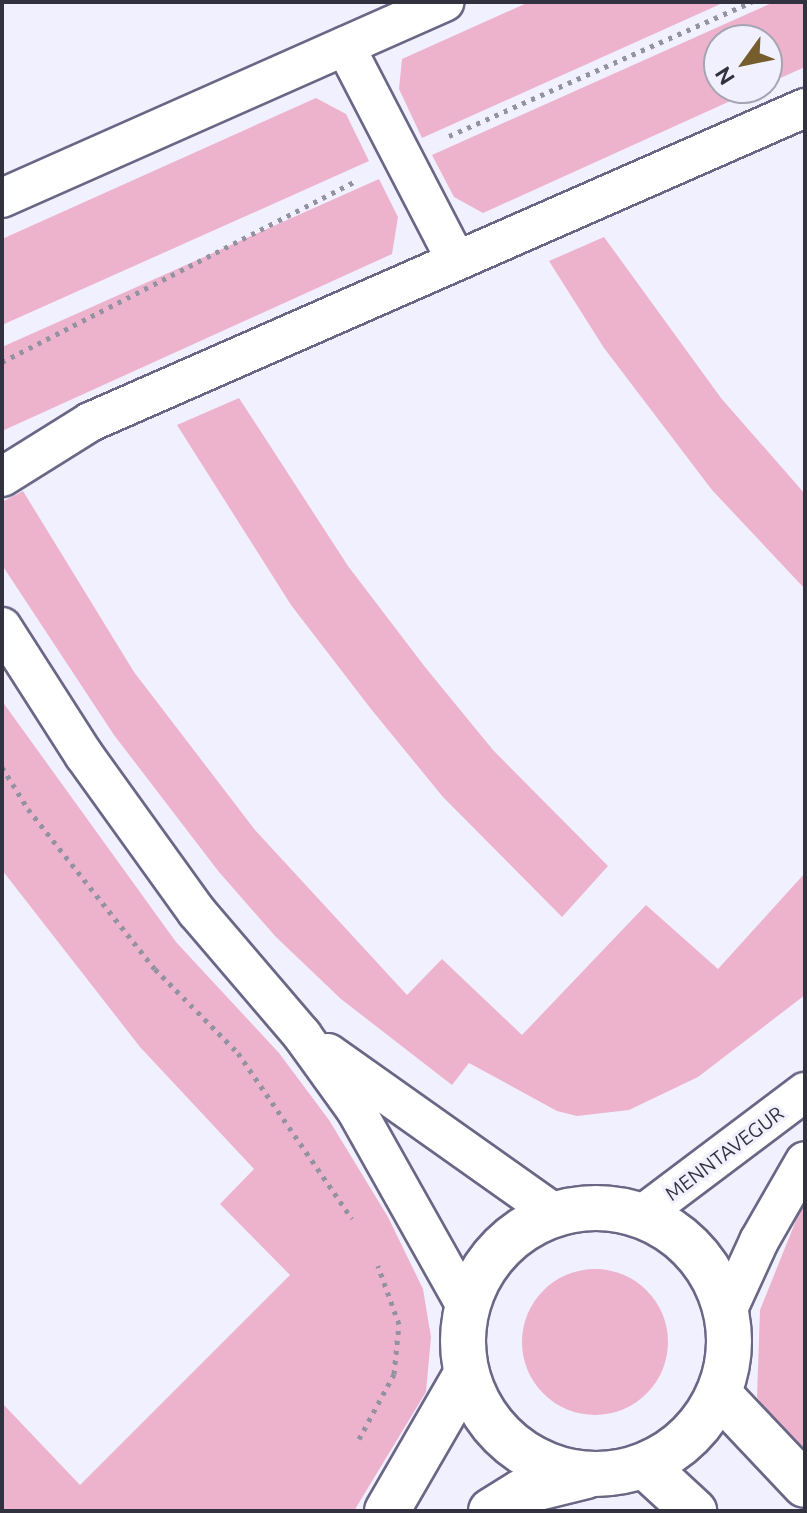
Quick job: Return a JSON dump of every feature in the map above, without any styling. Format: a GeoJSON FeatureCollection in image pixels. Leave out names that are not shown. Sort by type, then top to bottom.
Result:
{"type":"FeatureCollection","features":[{"type":"Feature","properties":{"kind":"street"},"geometry":{"type":"LineString","coordinates":[[491,1511],[522,1492],[590,1475],[645,1466],[684,1441],[719,1394],[730,1353],[727,1311],[710,1270],[681,1237],[643,1214],[599,1206],[554,1213],[514,1233],[484,1266],[466,1306],[461,1340],[466,1374],[483,1413],[511,1445],[548,1466],[590,1475]]}},
{"type":"Feature","properties":{"kind":"street"},"geometry":{"type":"LineString","coordinates":[[387,1511],[466,1374]]}},
{"type":"Feature","properties":{"kind":"street"},"geometry":{"type":"LineString","coordinates":[[719,1394],[805,1485]]}},
{"type":"Feature","properties":{"kind":"street"},"geometry":{"type":"LineString","coordinates":[[645,1466],[694,1511]]}},
{"type":"Feature","properties":{"kind":"lane"},"geometry":{"type":"LineString","coordinates":[[2,198],[445,2]]}},
{"type":"Feature","properties":{"kind":"lane"},"geometry":{"type":"LineString","coordinates":[[345,46],[456,260]]}},
{"type":"Feature","properties":{"kind":"lane"},"geometry":{"type":"LineString","coordinates":[[2,477],[90,422],[805,108]]}},
{"type":"Feature","properties":{"kind":"lane"},"geometry":{"type":"LineString","coordinates":[[2,627],[84,755],[197,912],[302,1035],[411,1199],[466,1306]]}},
{"type":"Feature","properties":{"kind":"lane"},"geometry":{"type":"LineString","coordinates":[[302,1035],[554,1213]]}},
{"type":"Feature","properties":{"kind":"lane","name":"MENNTAVEGUR"},"geometry":{"type":"LineString","coordinates":[[643,1214],[805,1092]]}},
{"type":"Feature","properties":{"kind":"lane"},"geometry":{"type":"LineString","coordinates":[[727,1311],[759,1241],[805,1161]]}},
{"type":"Feature","properties":{"kind":"path"},"geometry":{"type":"LineString","coordinates":[[2,767],[28,809],[155,969],[238,1053],[353,1221]]}},
{"type":"Feature","properties":{"kind":"path"},"geometry":{"type":"LineString","coordinates":[[357,1443],[394,1374],[399,1324],[376,1263]]}},
{"type":"Feature","properties":{"kind":"shaded area"},"geometry":{"type":"Polygon","coordinates":[[[529,2],[725,2],[422,138],[399,89],[402,59],[529,2]]]}},
{"type":"Feature","properties":{"kind":"shaded area"},"geometry":{"type":"Polygon","coordinates":[[[774,2],[805,2],[805,67],[783,77],[783,24],[725,24],[774,2]]]}},
{"type":"Feature","properties":{"kind":"shaded area"},"geometry":{"type":"Polygon","coordinates":[[[703,34],[703,104],[724,104],[483,213],[454,197],[432,155],[703,34]]]}},
{"type":"Feature","properties":{"kind":"shaded area"},"geometry":{"type":"Polygon","coordinates":[[[316,98],[346,114],[369,161],[2,325],[2,239],[316,98]]]}},
{"type":"Feature","properties":{"kind":"shaded area"},"geometry":{"type":"Polygon","coordinates":[[[379,179],[398,217],[392,254],[2,431],[2,347],[379,179]]]}},
{"type":"Feature","properties":{"kind":"shaded area"},"geometry":{"type":"Polygon","coordinates":[[[604,237],[721,398],[805,494],[805,589],[712,490],[604,348],[549,261],[604,237]]]}},
{"type":"Feature","properties":{"kind":"shaded area"},"geometry":{"type":"Polygon","coordinates":[[[239,398],[348,566],[425,667],[493,750],[608,866],[562,917],[443,797],[371,709],[291,605],[177,425],[239,398]]]}},
{"type":"Feature","properties":{"kind":"shaded area"},"geometry":{"type":"Polygon","coordinates":[[[23,491],[134,672],[255,830],[407,995],[442,959],[522,1035],[646,905],[718,969],[805,873],[805,995],[698,1077],[629,1110],[577,1116],[557,1111],[469,1063],[452,1085],[341,999],[276,937],[219,872],[114,735],[2,565],[2,502],[23,491]]]}},
{"type":"Feature","properties":{"kind":"shaded area"},"geometry":{"type":"Polygon","coordinates":[[[2,701],[176,942],[279,1053],[329,1120],[388,1217],[423,1289],[431,1337],[426,1392],[354,1511],[2,1510],[2,1403],[80,1485],[290,1275],[220,1204],[254,1169],[140,1047],[2,870],[2,701]]]}},
{"type":"Feature","properties":{"kind":"shaded area"},"geometry":{"type":"Polygon","coordinates":[[[805,1198],[805,1457],[783,1437],[757,1397],[760,1310],[805,1198]]]}},
{"type":"Feature","properties":{"kind":"shaded area"},"geometry":{"type":"Polygon","coordinates":[[[595,1269],[623,1274],[647,1290],[663,1314],[668,1342],[663,1370],[647,1394],[623,1410],[595,1415],[567,1410],[543,1394],[527,1370],[522,1342],[527,1314],[543,1290],[567,1274],[595,1269]]]}}]}
